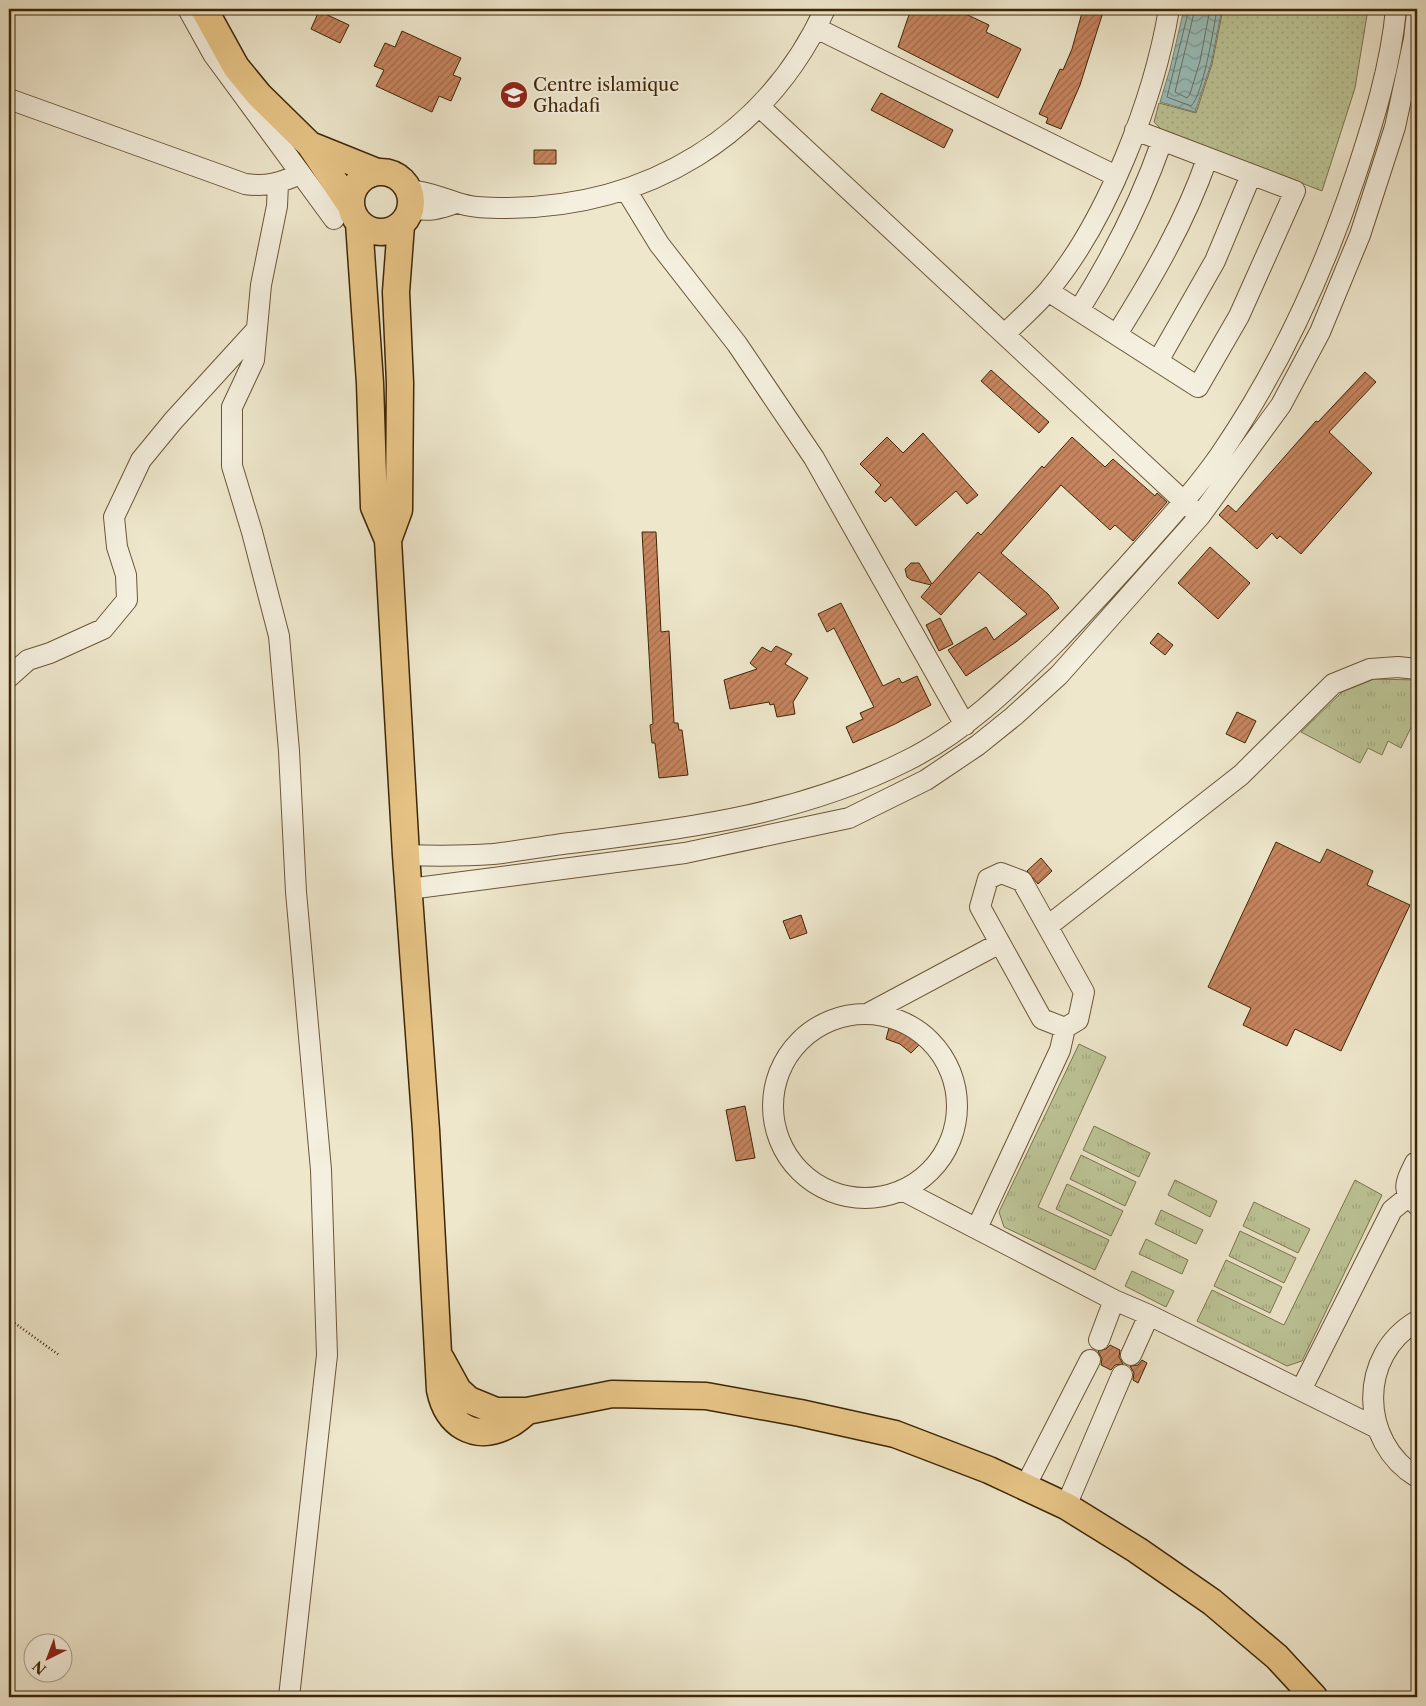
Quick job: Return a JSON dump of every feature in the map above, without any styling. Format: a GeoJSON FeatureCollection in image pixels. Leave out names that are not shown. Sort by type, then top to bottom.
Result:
{"type":"FeatureCollection","features":[{"type":"Feature","properties":{"kind":"main road"},"geometry":{"type":"LineString","coordinates":[[204,9],[236,67],[259,94],[310,146],[348,216],[375,232],[393,230],[406,208]]}},
{"type":"Feature","properties":{"kind":"main road"},"geometry":{"type":"LineString","coordinates":[[310,146],[377,172],[395,176],[406,208],[396,292],[400,383],[399,510],[388,540]]}},
{"type":"Feature","properties":{"kind":"main road"},"geometry":{"type":"LineString","coordinates":[[377,172],[360,180],[351,196],[348,216],[370,383],[374,507],[388,540],[406,855],[426,1130],[439,1354],[443,1404],[450,1416],[459,1424],[474,1432],[491,1431],[508,1425],[527,1411],[612,1394],[706,1396],[800,1413],[895,1434],[1026,1485],[1066,1506],[1137,1550],[1212,1602],[1277,1657],[1314,1697]]}},
{"type":"Feature","properties":{"kind":"street"},"geometry":{"type":"LineString","coordinates":[[188,9],[213,54],[300,174],[348,216]]}},
{"type":"Feature","properties":{"kind":"street"},"geometry":{"type":"LineString","coordinates":[[406,208],[423,211],[437,210],[456,203],[477,207],[544,206],[590,200],[626,190],[660,176],[731,133],[760,107],[792,65],[816,28],[825,9]]}},
{"type":"Feature","properties":{"kind":"street"},"geometry":{"type":"LineString","coordinates":[[1005,334],[1048,291],[1093,223],[1116,176],[1135,130],[1154,75],[1168,9]]}},
{"type":"Feature","properties":{"kind":"street"},"geometry":{"type":"LineString","coordinates":[[406,855],[492,854],[679,829],[771,812],[859,783],[910,760],[965,725],[998,697],[1082,616],[1184,501],[1218,458],[1251,408],[1308,302],[1345,205],[1368,139],[1383,77],[1396,9]]}},
{"type":"Feature","properties":{"kind":"street"},"geometry":{"type":"LineString","coordinates":[[409,889],[685,853],[849,818],[926,780],[978,745],[1014,716],[1059,675],[1200,516],[1281,405],[1320,332],[1360,235],[1395,127],[1414,39],[1417,13]]}},
{"type":"Feature","properties":{"kind":"street"},"geometry":{"type":"LineString","coordinates":[[816,28],[1116,176]]}},
{"type":"Feature","properties":{"kind":"street"},"geometry":{"type":"LineString","coordinates":[[9,99],[245,184],[262,187],[278,184],[300,174]]}},
{"type":"Feature","properties":{"kind":"street"},"geometry":{"type":"LineString","coordinates":[[760,107],[1200,516]]}},
{"type":"Feature","properties":{"kind":"street"},"geometry":{"type":"LineString","coordinates":[[1048,291],[1198,387],[1239,316],[1295,191],[1135,130]]}},
{"type":"Feature","properties":{"kind":"street"},"geometry":{"type":"LineString","coordinates":[[1079,310],[1108,264],[1134,212],[1162,141]]}},
{"type":"Feature","properties":{"kind":"street"},"geometry":{"type":"LineString","coordinates":[[1116,334],[1174,238],[1195,194],[1207,159]]}},
{"type":"Feature","properties":{"kind":"street"},"geometry":{"type":"LineString","coordinates":[[1158,361],[1215,261],[1251,175]]}},
{"type":"Feature","properties":{"kind":"street"},"geometry":{"type":"LineString","coordinates":[[278,184],[277,206],[261,285],[254,360],[232,407],[232,466],[252,532],[279,636],[289,751],[296,892],[321,1170],[327,1355],[289,1697]]}},
{"type":"Feature","properties":{"kind":"street"},"geometry":{"type":"LineString","coordinates":[[626,190],[659,244],[738,344],[814,458],[965,725]]}},
{"type":"Feature","properties":{"kind":"street"},"geometry":{"type":"LineString","coordinates":[[9,677],[28,660],[50,653],[104,629],[126,600],[126,575],[117,547],[114,517],[141,460],[173,421],[257,329]]}},
{"type":"Feature","properties":{"kind":"street"},"geometry":{"type":"LineString","coordinates":[[1048,926],[1240,775],[1333,684],[1370,669],[1398,667],[1417,669]]}},
{"type":"Feature","properties":{"kind":"street"},"geometry":{"type":"LineString","coordinates":[[977,1228],[1060,1050],[1065,1028],[1078,1020],[1084,992],[1022,881],[1001,873],[988,879],[980,907],[1042,1019],[1065,1028]]}},
{"type":"Feature","properties":{"kind":"street"},"geometry":{"type":"LineString","coordinates":[[867,1014],[1000,943]]}},
{"type":"Feature","properties":{"kind":"street"},"geometry":{"type":"LineString","coordinates":[[867,1014],[886,1016],[908,1025],[921,1033],[935,1047],[947,1064],[953,1081],[957,1103],[950,1142],[929,1172],[902,1190],[886,1195],[861,1197],[827,1189],[810,1178],[794,1163],[778,1134],[774,1115],[776,1080],[792,1049],[810,1032],[827,1022],[846,1016],[867,1014]]}},
{"type":"Feature","properties":{"kind":"street"},"geometry":{"type":"LineString","coordinates":[[1302,1390],[1392,1210],[1412,1201],[1406,1183],[1415,1163],[1417,1163]]}},
{"type":"Feature","properties":{"kind":"street"},"geometry":{"type":"LineString","coordinates":[[902,1190],[1114,1300],[1149,1315],[1377,1428]]}},
{"type":"Feature","properties":{"kind":"street"},"geometry":{"type":"LineString","coordinates":[[1099,1340],[1114,1300]]}},
{"type":"Feature","properties":{"kind":"street"},"geometry":{"type":"LineString","coordinates":[[1130,1355],[1149,1315]]}},
{"type":"Feature","properties":{"kind":"street"},"geometry":{"type":"LineString","coordinates":[[1417,1320],[1391,1343],[1376,1374],[1373,1409],[1377,1428],[1392,1456],[1417,1477]]}},
{"type":"Feature","properties":{"kind":"street"},"geometry":{"type":"LineString","coordinates":[[1026,1485],[1090,1360]]}},
{"type":"Feature","properties":{"kind":"street"},"geometry":{"type":"LineString","coordinates":[[1066,1506],[1122,1375]]}},
{"type":"Feature","properties":{"kind":"path"},"geometry":{"type":"LineString","coordinates":[[9,1319],[59,1355]]}},
{"type":"Feature","properties":{"kind":"green space"},"geometry":{"type":"Polygon","coordinates":[[[1223,9],[1368,9],[1355,88],[1322,191],[1161,129],[1154,122],[1159,103],[1196,113],[1212,64],[1223,9]]]}},
{"type":"Feature","properties":{"kind":"green space"},"geometry":{"type":"Polygon","coordinates":[[[1374,679],[1417,680],[1417,715],[1401,748],[1388,741],[1382,755],[1368,748],[1360,763],[1301,732],[1342,692],[1374,679]]]}},
{"type":"Feature","properties":{"kind":"green space"},"geometry":{"type":"Polygon","coordinates":[[[1079,1044],[1106,1057],[1038,1207],[1109,1240],[1095,1270],[1004,1227],[999,1212],[1079,1044]]]}},
{"type":"Feature","properties":{"kind":"green space"},"geometry":{"type":"Polygon","coordinates":[[[1094,1126],[1150,1153],[1139,1177],[1083,1150],[1094,1126]]]}},
{"type":"Feature","properties":{"kind":"green space"},"geometry":{"type":"Polygon","coordinates":[[[1081,1155],[1136,1182],[1125,1206],[1070,1179],[1081,1155]]]}},
{"type":"Feature","properties":{"kind":"green space"},"geometry":{"type":"Polygon","coordinates":[[[1175,1180],[1217,1201],[1210,1217],[1168,1195],[1175,1180]]]}},
{"type":"Feature","properties":{"kind":"green space"},"geometry":{"type":"Polygon","coordinates":[[[1355,1180],[1382,1195],[1302,1361],[1287,1366],[1197,1321],[1212,1290],[1284,1325],[1355,1180]]]}},
{"type":"Feature","properties":{"kind":"green space"},"geometry":{"type":"Polygon","coordinates":[[[1067,1184],[1123,1211],[1111,1236],[1056,1209],[1067,1184]]]}},
{"type":"Feature","properties":{"kind":"green space"},"geometry":{"type":"Polygon","coordinates":[[[1254,1202],[1310,1229],[1298,1253],[1243,1226],[1254,1202]]]}},
{"type":"Feature","properties":{"kind":"green space"},"geometry":{"type":"Polygon","coordinates":[[[1161,1210],[1203,1230],[1196,1244],[1155,1224],[1161,1210]]]}},
{"type":"Feature","properties":{"kind":"green space"},"geometry":{"type":"Polygon","coordinates":[[[1240,1231],[1296,1258],[1284,1283],[1229,1256],[1240,1231]]]}},
{"type":"Feature","properties":{"kind":"green space"},"geometry":{"type":"Polygon","coordinates":[[[1146,1239],[1188,1260],[1182,1274],[1139,1254],[1146,1239]]]}},
{"type":"Feature","properties":{"kind":"green space"},"geometry":{"type":"Polygon","coordinates":[[[1226,1260],[1282,1287],[1270,1313],[1214,1286],[1226,1260]]]}},
{"type":"Feature","properties":{"kind":"green space"},"geometry":{"type":"Polygon","coordinates":[[[1132,1271],[1174,1291],[1166,1307],[1125,1286],[1132,1271]]]}},
{"type":"Feature","properties":{"kind":"water"},"geometry":{"type":"Polygon","coordinates":[[[1184,9],[1222,9],[1211,64],[1195,112],[1160,102],[1184,9]]]}},
{"type":"Feature","properties":{"kind":"building"},"geometry":{"type":"Polygon","coordinates":[[[911,9],[955,9],[989,25],[986,32],[1021,49],[998,98],[898,47],[911,9]]]}},
{"type":"Feature","properties":{"kind":"building"},"geometry":{"type":"Polygon","coordinates":[[[1083,9],[1104,9],[1080,85],[1061,129],[1046,123],[1048,118],[1039,114],[1060,69],[1063,70],[1072,49],[1083,9]]]}},
{"type":"Feature","properties":{"kind":"building"},"geometry":{"type":"Polygon","coordinates":[[[319,11],[349,25],[340,43],[311,29],[319,11]]]}},
{"type":"Feature","properties":{"kind":"building"},"geometry":{"type":"Polygon","coordinates":[[[402,31],[461,58],[453,75],[461,78],[451,101],[439,96],[432,112],[376,86],[384,70],[374,66],[385,43],[395,47],[402,31]]]}},
{"type":"Feature","properties":{"kind":"building"},"geometry":{"type":"Polygon","coordinates":[[[881,93],[953,130],[944,148],[871,110],[881,93]]]}},
{"type":"Feature","properties":{"kind":"building"},"geometry":{"type":"Polygon","coordinates":[[[534,150],[556,150],[556,164],[534,164],[534,150]]]}},
{"type":"Feature","properties":{"kind":"building"},"geometry":{"type":"Polygon","coordinates":[[[991,370],[1049,422],[1039,433],[981,381],[991,370]]]}},
{"type":"Feature","properties":{"kind":"building"},"geometry":{"type":"Polygon","coordinates":[[[1365,372],[1376,382],[1329,432],[1372,473],[1301,554],[1280,536],[1277,539],[1272,533],[1257,549],[1219,515],[1228,505],[1236,512],[1316,421],[1318,422],[1365,372]]]}},
{"type":"Feature","properties":{"kind":"building"},"geometry":{"type":"Polygon","coordinates":[[[923,433],[978,495],[967,504],[956,491],[916,526],[891,497],[885,502],[875,492],[881,485],[860,464],[887,437],[903,453],[923,433]]]}},
{"type":"Feature","properties":{"kind":"building"},"geometry":{"type":"Polygon","coordinates":[[[1072,437],[1105,467],[1113,459],[1155,496],[1157,493],[1167,502],[1133,541],[1115,525],[1110,530],[1061,485],[1001,553],[1048,594],[1059,608],[1016,642],[966,676],[948,650],[986,627],[994,640],[1027,614],[979,572],[941,615],[921,597],[931,585],[911,580],[907,577],[905,569],[911,563],[919,563],[932,584],[978,532],[981,535],[1042,466],[1044,468],[1072,437]]]}},
{"type":"Feature","properties":{"kind":"building"},"geometry":{"type":"Polygon","coordinates":[[[642,532],[656,532],[661,632],[669,631],[674,723],[678,723],[679,730],[682,730],[688,775],[659,778],[655,743],[652,743],[650,725],[653,724],[642,532]]]}},
{"type":"Feature","properties":{"kind":"building"},"geometry":{"type":"Polygon","coordinates":[[[1210,547],[1250,583],[1218,619],[1178,583],[1210,547]]]}},
{"type":"Feature","properties":{"kind":"building"},"geometry":{"type":"Polygon","coordinates":[[[841,603],[883,686],[899,678],[902,683],[917,676],[931,705],[853,743],[846,727],[863,719],[860,713],[874,707],[834,628],[827,632],[818,614],[841,603]]]}},
{"type":"Feature","properties":{"kind":"building"},"geometry":{"type":"Polygon","coordinates":[[[940,618],[953,644],[939,651],[926,625],[940,618]]]}},
{"type":"Feature","properties":{"kind":"building"},"geometry":{"type":"Polygon","coordinates":[[[1158,633],[1173,645],[1165,655],[1150,643],[1158,633]]]}},
{"type":"Feature","properties":{"kind":"building"},"geometry":{"type":"Polygon","coordinates":[[[776,646],[792,654],[785,664],[808,678],[793,702],[795,714],[777,717],[774,704],[770,705],[769,702],[730,709],[724,680],[757,669],[750,663],[762,647],[771,652],[776,646]]]}},
{"type":"Feature","properties":{"kind":"building"},"geometry":{"type":"Polygon","coordinates":[[[1237,712],[1256,721],[1245,743],[1226,734],[1237,712]]]}},
{"type":"Feature","properties":{"kind":"building"},"geometry":{"type":"Polygon","coordinates":[[[1276,842],[1320,863],[1327,849],[1373,871],[1367,885],[1410,905],[1341,1051],[1295,1029],[1287,1046],[1243,1025],[1251,1008],[1208,987],[1276,842]]]}},
{"type":"Feature","properties":{"kind":"building"},"geometry":{"type":"Polygon","coordinates":[[[1041,858],[1052,871],[1038,884],[1027,871],[1041,858]]]}},
{"type":"Feature","properties":{"kind":"building"},"geometry":{"type":"Polygon","coordinates":[[[801,915],[807,933],[790,939],[783,921],[801,915]]]}},
{"type":"Feature","properties":{"kind":"building"},"geometry":{"type":"Polygon","coordinates":[[[890,1024],[907,1031],[922,1042],[911,1053],[900,1044],[886,1039],[890,1024]]]}},
{"type":"Feature","properties":{"kind":"building"},"geometry":{"type":"Polygon","coordinates":[[[745,1106],[755,1158],[736,1161],[726,1110],[745,1106]]]}},
{"type":"Feature","properties":{"kind":"building"},"geometry":{"type":"Polygon","coordinates":[[[1110,1345],[1120,1350],[1119,1357],[1123,1364],[1115,1365],[1111,1370],[1101,1365],[1102,1359],[1098,1351],[1106,1349],[1110,1345]]]}},
{"type":"Feature","properties":{"kind":"building"},"geometry":{"type":"Polygon","coordinates":[[[1142,1360],[1147,1363],[1138,1383],[1133,1380],[1134,1373],[1130,1366],[1138,1365],[1142,1360]]]}},
{"type":"Feature","properties":{"kind":"place","name":"Centre islamique Ghadafi"},"geometry":{"type":"Point","coordinates":[514,95]}}]}
